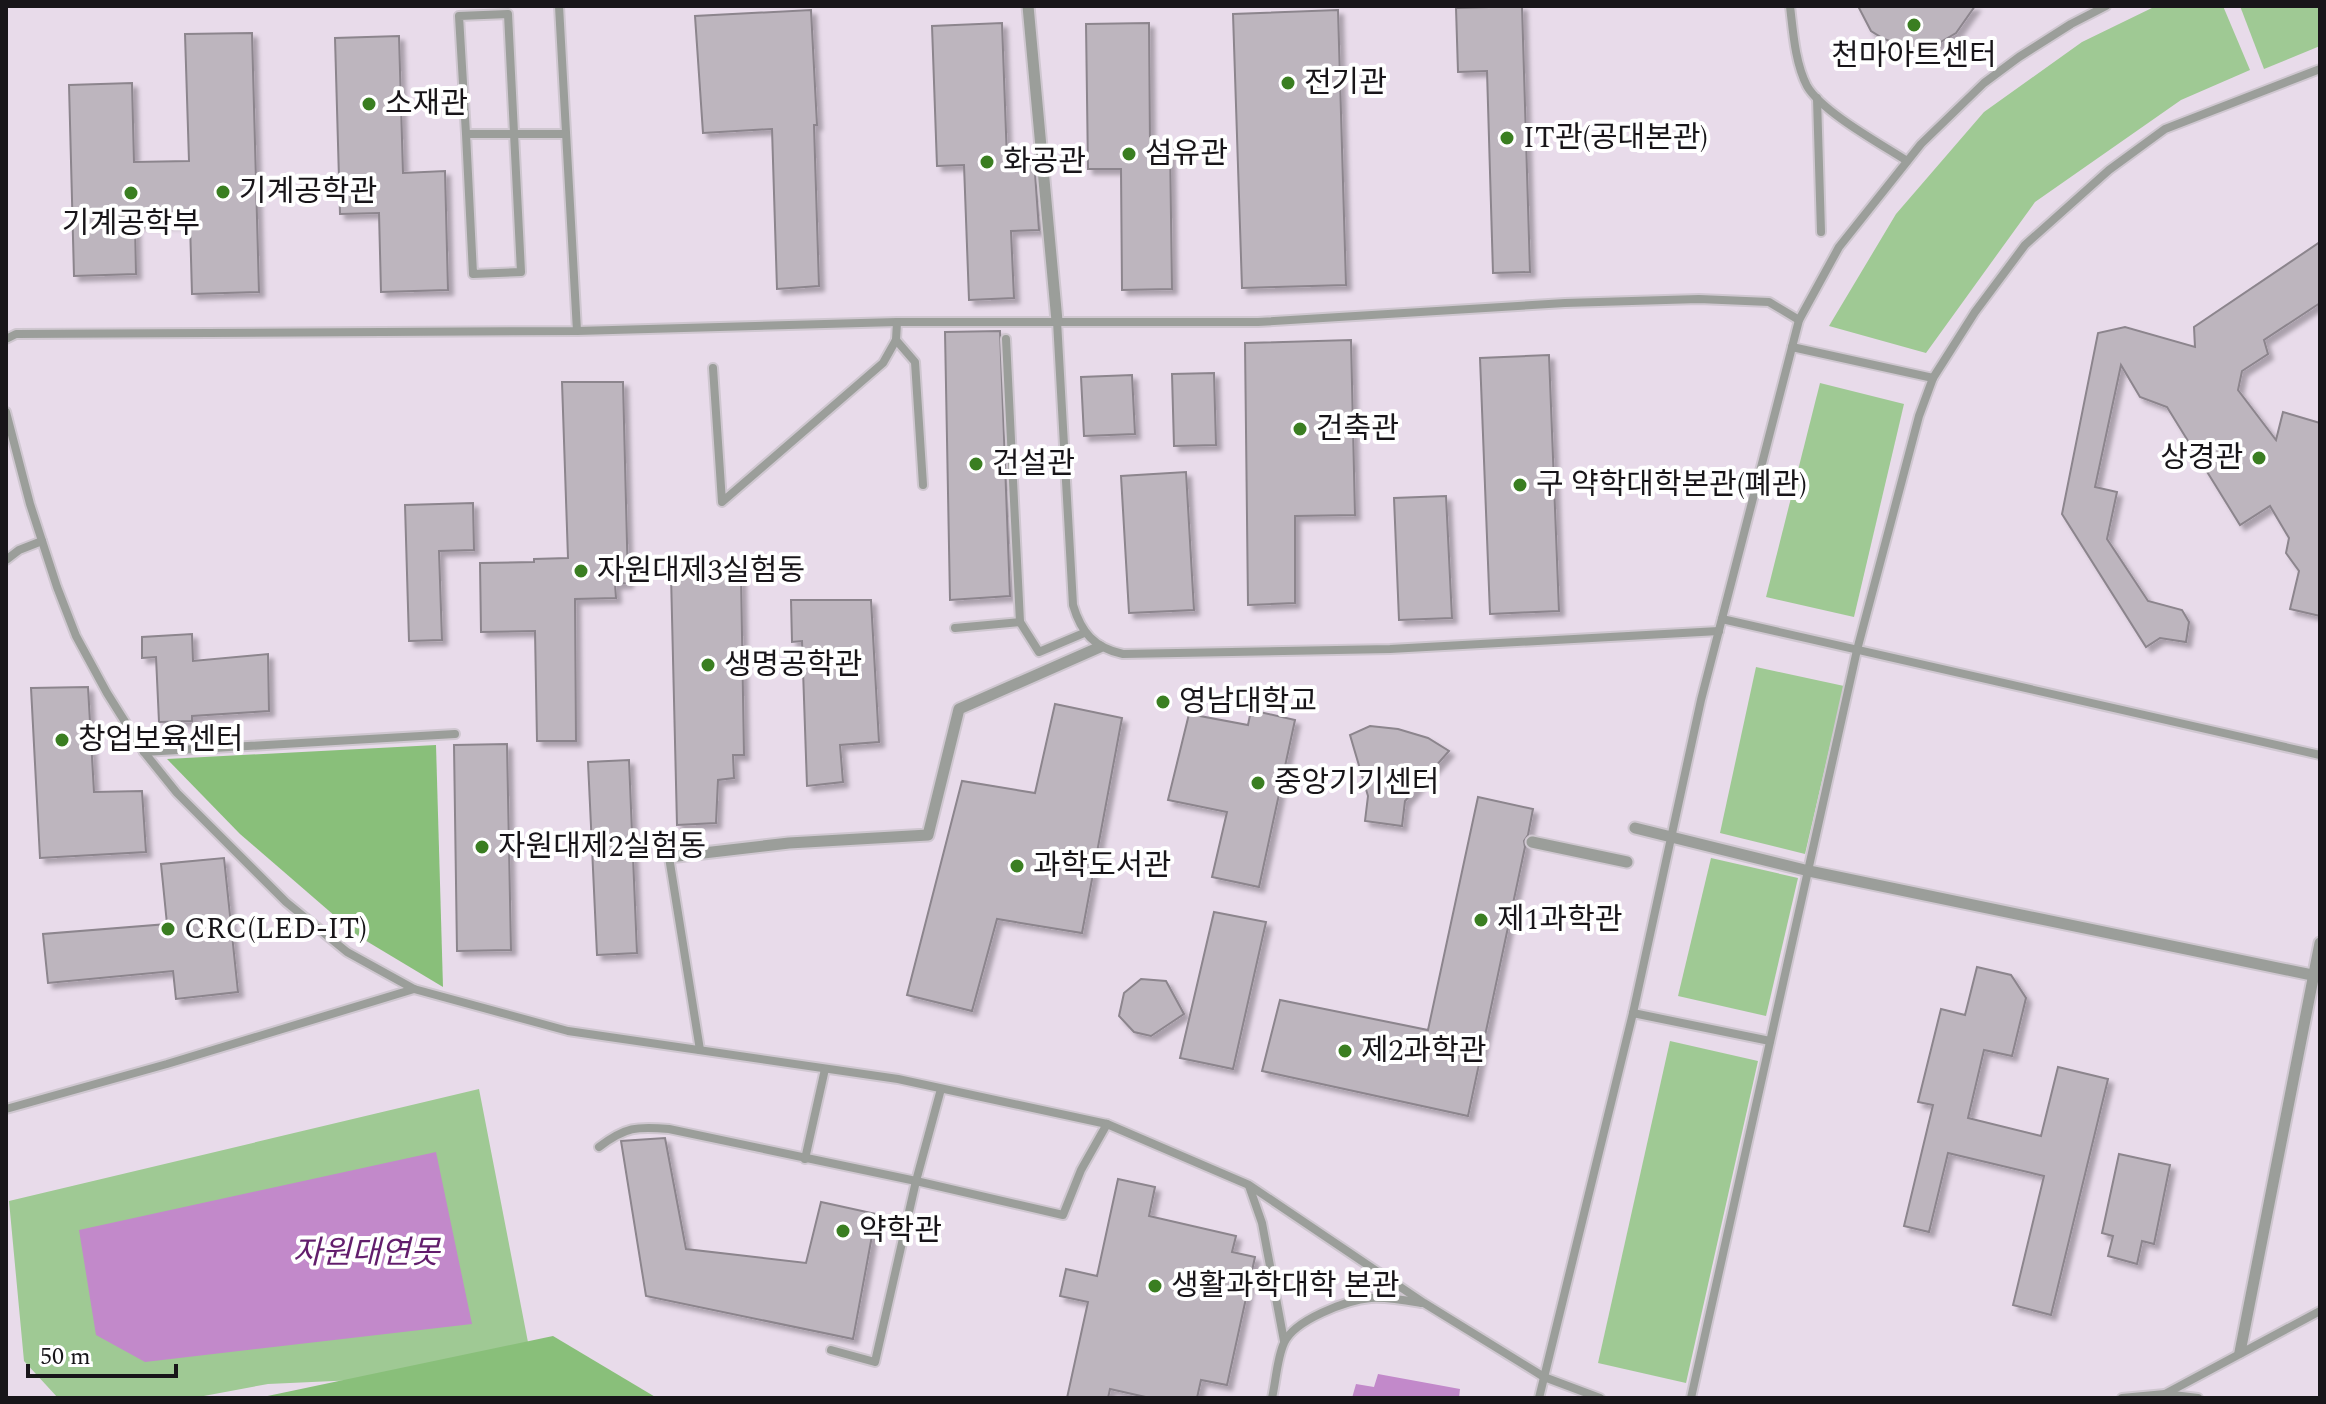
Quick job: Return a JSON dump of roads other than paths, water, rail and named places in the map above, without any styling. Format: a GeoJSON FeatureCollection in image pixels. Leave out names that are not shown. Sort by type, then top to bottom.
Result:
{"type":"FeatureCollection","features":[{"type":"Feature","properties":{"kind":"street"},"geometry":{"type":"LineString","coordinates":[[1028,6],[1057,321]]}},
{"type":"Feature","properties":{"kind":"street"},"geometry":{"type":"LineString","coordinates":[[669,857],[789,843],[928,835],[959,709],[1100,647]]}},
{"type":"Feature","properties":{"kind":"street"},"geometry":{"type":"LineString","coordinates":[[1635,828],[1809,871],[2312,975]]}},
{"type":"Feature","properties":{"kind":"street"},"geometry":{"type":"LineString","coordinates":[[1532,842],[1627,862]]}},
{"type":"Feature","properties":{"kind":"street"},"geometry":{"type":"LineString","coordinates":[[2240,1352],[2320,943]]}},
{"type":"Feature","properties":{"kind":"lane"},"geometry":{"type":"LineString","coordinates":[[559,6],[577,331]]}},
{"type":"Feature","properties":{"kind":"lane"},"geometry":{"type":"LineString","coordinates":[[1790,6],[1807,86],[1817,98],[1907,161]]}},
{"type":"Feature","properties":{"kind":"lane"},"geometry":{"type":"LineString","coordinates":[[1539,1398],[1633,1013],[1701,700],[1799,320],[1839,247],[1907,161],[1984,83],[2071,24],[2106,6]]}},
{"type":"Feature","properties":{"kind":"lane"},"geometry":{"type":"LineString","coordinates":[[508,14],[521,272],[473,274],[466,134],[459,16],[508,14]]}},
{"type":"Feature","properties":{"kind":"lane"},"geometry":{"type":"LineString","coordinates":[[1691,1398],[1857,650],[1919,416],[1933,378],[1975,312],[2025,245],[2109,170],[2165,129],[2320,69]]}},
{"type":"Feature","properties":{"kind":"lane"},"geometry":{"type":"LineString","coordinates":[[1817,98],[1821,232]]}},
{"type":"Feature","properties":{"kind":"lane"},"geometry":{"type":"LineString","coordinates":[[466,134],[566,134]]}},
{"type":"Feature","properties":{"kind":"lane"},"geometry":{"type":"LineString","coordinates":[[6,339],[16,334],[577,331],[897,322],[1258,322],[1565,303],[1699,299],[1769,302],[1799,320]]}},
{"type":"Feature","properties":{"kind":"lane"},"geometry":{"type":"LineString","coordinates":[[1057,321],[1073,605],[1084,633],[1100,647],[1123,654],[1390,649],[1719,631]]}},
{"type":"Feature","properties":{"kind":"lane"},"geometry":{"type":"LineString","coordinates":[[713,368],[722,502],[883,363],[896,340],[897,322]]}},
{"type":"Feature","properties":{"kind":"lane"},"geometry":{"type":"LineString","coordinates":[[1006,339],[1020,622],[1039,652],[1084,633]]}},
{"type":"Feature","properties":{"kind":"lane"},"geometry":{"type":"LineString","coordinates":[[896,340],[915,362],[923,485]]}},
{"type":"Feature","properties":{"kind":"lane"},"geometry":{"type":"LineString","coordinates":[[1792,347],[1933,378]]}},
{"type":"Feature","properties":{"kind":"lane"},"geometry":{"type":"LineString","coordinates":[[6,412],[42,541],[76,636],[144,752],[177,793],[223,841],[317,930],[347,952],[414,989],[568,1031],[941,1089],[1107,1124],[1249,1185],[1424,1303],[1544,1377],[1600,1398]]}},
{"type":"Feature","properties":{"kind":"lane"},"geometry":{"type":"LineString","coordinates":[[6,560],[19,550],[42,541]]}},
{"type":"Feature","properties":{"kind":"lane"},"geometry":{"type":"LineString","coordinates":[[1722,619],[2320,755]]}},
{"type":"Feature","properties":{"kind":"lane"},"geometry":{"type":"LineString","coordinates":[[955,628],[1020,622]]}},
{"type":"Feature","properties":{"kind":"lane"},"geometry":{"type":"LineString","coordinates":[[144,752],[455,734]]}},
{"type":"Feature","properties":{"kind":"lane"},"geometry":{"type":"LineString","coordinates":[[669,857],[700,1050]]}},
{"type":"Feature","properties":{"kind":"lane"},"geometry":{"type":"LineString","coordinates":[[6,1109],[414,989]]}},
{"type":"Feature","properties":{"kind":"lane"},"geometry":{"type":"LineString","coordinates":[[1633,1013],[1770,1041]]}},
{"type":"Feature","properties":{"kind":"lane"},"geometry":{"type":"LineString","coordinates":[[805,1159],[825,1069]]}},
{"type":"Feature","properties":{"kind":"lane"},"geometry":{"type":"LineString","coordinates":[[831,1350],[875,1362],[916,1181],[941,1089]]}},
{"type":"Feature","properties":{"kind":"lane"},"geometry":{"type":"LineString","coordinates":[[599,1147],[620,1131],[642,1127],[669,1129],[1063,1215],[1081,1170],[1107,1124]]}},
{"type":"Feature","properties":{"kind":"lane"},"geometry":{"type":"LineString","coordinates":[[1249,1185],[1262,1223],[1284,1341],[1272,1398]]}},
{"type":"Feature","properties":{"kind":"lane"},"geometry":{"type":"LineString","coordinates":[[1284,1341],[1300,1325],[1350,1302],[1391,1297],[1424,1303]]}},
{"type":"Feature","properties":{"kind":"lane"},"geometry":{"type":"LineString","coordinates":[[2165,1394],[2320,1311]]}},
{"type":"Feature","properties":{"kind":"lane"},"geometry":{"type":"LineString","coordinates":[[2122,1398],[2165,1394],[2198,1398]]}},
{"type":"Feature","properties":{"kind":"water","name":"자원대연못"},"geometry":{"type":"Polygon","coordinates":[[[436,1152],[472,1324],[145,1362],[96,1335],[79,1230],[436,1152]]]}},
{"type":"Feature","properties":{"kind":"water"},"geometry":{"type":"Polygon","coordinates":[[[1378,1374],[1460,1389],[1459,1398],[1352,1398],[1356,1384],[1374,1387],[1378,1374]]]}},
{"type":"Feature","properties":{"kind":"place","name":"천마아트센터"},"geometry":{"type":"Point","coordinates":[1914,25]}},
{"type":"Feature","properties":{"kind":"place","name":"전기관"},"geometry":{"type":"Point","coordinates":[1288,83]}},
{"type":"Feature","properties":{"kind":"place","name":"소재관"},"geometry":{"type":"Point","coordinates":[369,104]}},
{"type":"Feature","properties":{"kind":"place","name":"IT관(공대본관)"},"geometry":{"type":"Point","coordinates":[1507,138]}},
{"type":"Feature","properties":{"kind":"place","name":"섬유관"},"geometry":{"type":"Point","coordinates":[1129,154]}},
{"type":"Feature","properties":{"kind":"place","name":"화공관"},"geometry":{"type":"Point","coordinates":[987,162]}},
{"type":"Feature","properties":{"kind":"place","name":"기계공학관"},"geometry":{"type":"Point","coordinates":[223,192]}},
{"type":"Feature","properties":{"kind":"place","name":"기계공학부"},"geometry":{"type":"Point","coordinates":[131,193]}},
{"type":"Feature","properties":{"kind":"place","name":"건축관"},"geometry":{"type":"Point","coordinates":[1300,429]}},
{"type":"Feature","properties":{"kind":"place","name":"상경관"},"geometry":{"type":"Point","coordinates":[2259,458]}},
{"type":"Feature","properties":{"kind":"place","name":"건설관"},"geometry":{"type":"Point","coordinates":[976,464]}},
{"type":"Feature","properties":{"kind":"place","name":"구 약학대학본관(폐관)"},"geometry":{"type":"Point","coordinates":[1520,485]}},
{"type":"Feature","properties":{"kind":"place","name":"자원대제3실험동"},"geometry":{"type":"Point","coordinates":[581,571]}},
{"type":"Feature","properties":{"kind":"place","name":"생명공학관"},"geometry":{"type":"Point","coordinates":[708,665]}},
{"type":"Feature","properties":{"kind":"place","name":"영남대학교"},"geometry":{"type":"Point","coordinates":[1163,702]}},
{"type":"Feature","properties":{"kind":"place","name":"창업보육센터"},"geometry":{"type":"Point","coordinates":[62,740]}},
{"type":"Feature","properties":{"kind":"place","name":"중앙기기센터"},"geometry":{"type":"Point","coordinates":[1258,783]}},
{"type":"Feature","properties":{"kind":"place","name":"자원대제2실험동"},"geometry":{"type":"Point","coordinates":[482,847]}},
{"type":"Feature","properties":{"kind":"place","name":"과학도서관"},"geometry":{"type":"Point","coordinates":[1017,866]}},
{"type":"Feature","properties":{"kind":"place","name":"제1과학관"},"geometry":{"type":"Point","coordinates":[1481,920]}},
{"type":"Feature","properties":{"kind":"place","name":"CRC(LED-IT)"},"geometry":{"type":"Point","coordinates":[168,929]}},
{"type":"Feature","properties":{"kind":"place","name":"제2과학관"},"geometry":{"type":"Point","coordinates":[1345,1051]}},
{"type":"Feature","properties":{"kind":"place","name":"약학관"},"geometry":{"type":"Point","coordinates":[843,1231]}},
{"type":"Feature","properties":{"kind":"place","name":"생활과학대학 본관"},"geometry":{"type":"Point","coordinates":[1155,1286]}}]}
